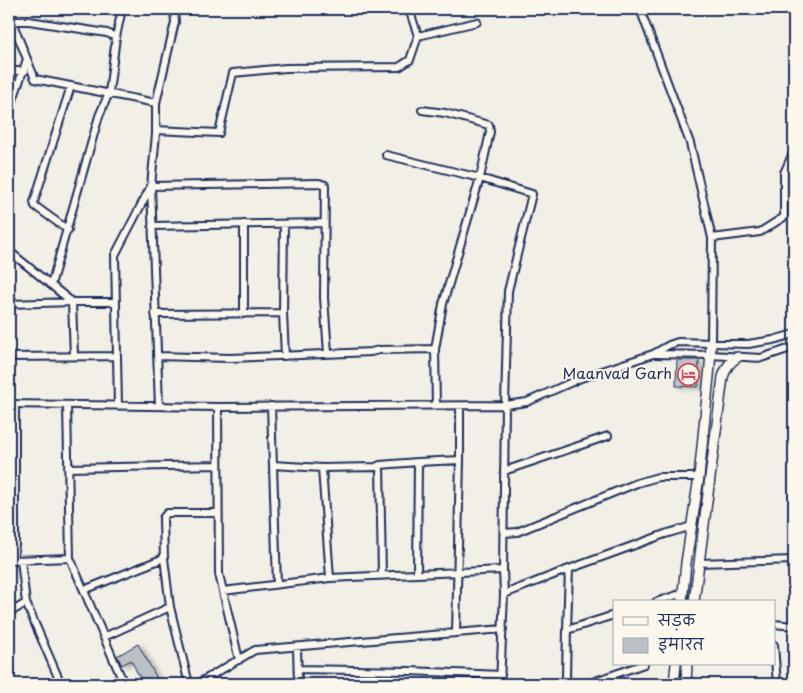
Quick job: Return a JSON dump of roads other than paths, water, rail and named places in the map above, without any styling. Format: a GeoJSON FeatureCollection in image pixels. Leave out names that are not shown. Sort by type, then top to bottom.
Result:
{"type":"FeatureCollection","features":[{"type":"Feature","properties":{"kind":"street"},"geometry":{"type":"LineString","coordinates":[[51,285],[99,116],[109,94],[116,37],[122,9]]}},
{"type":"Feature","properties":{"kind":"street"},"geometry":{"type":"LineString","coordinates":[[159,406],[151,186],[156,130],[156,103],[175,22],[174,9]]}},
{"type":"Feature","properties":{"kind":"street"},"geometry":{"type":"LineString","coordinates":[[156,130],[220,134],[233,73],[286,68],[399,66],[410,60],[418,36],[409,9]]}},
{"type":"Feature","properties":{"kind":"street"},"geometry":{"type":"LineString","coordinates":[[640,9],[690,143],[712,238],[711,355],[699,477],[682,597],[666,600]]}},
{"type":"Feature","properties":{"kind":"street"},"geometry":{"type":"LineString","coordinates":[[9,14],[35,79],[156,103]]}},
{"type":"Feature","properties":{"kind":"street"},"geometry":{"type":"LineString","coordinates":[[12,22],[29,21],[107,33],[116,37]]}},
{"type":"Feature","properties":{"kind":"street"},"geometry":{"type":"LineString","coordinates":[[418,36],[477,22]]}},
{"type":"Feature","properties":{"kind":"street"},"geometry":{"type":"LineString","coordinates":[[9,112],[27,59]]}},
{"type":"Feature","properties":{"kind":"street"},"geometry":{"type":"LineString","coordinates":[[9,71],[32,71]]}},
{"type":"Feature","properties":{"kind":"street"},"geometry":{"type":"LineString","coordinates":[[68,230],[35,206],[34,202],[71,86]]}},
{"type":"Feature","properties":{"kind":"street"},"geometry":{"type":"LineString","coordinates":[[422,110],[445,113],[489,125],[490,132],[480,178],[443,304],[435,348],[436,406]]}},
{"type":"Feature","properties":{"kind":"street"},"geometry":{"type":"LineString","coordinates":[[712,238],[760,232],[784,217],[784,173],[794,153]]}},
{"type":"Feature","properties":{"kind":"street"},"geometry":{"type":"LineString","coordinates":[[386,155],[480,178],[532,194],[508,291],[504,471],[504,594],[500,684]]}},
{"type":"Feature","properties":{"kind":"street"},"geometry":{"type":"LineString","coordinates":[[151,186],[319,183],[325,185],[324,298],[328,353]]}},
{"type":"Feature","properties":{"kind":"street"},"geometry":{"type":"LineString","coordinates":[[118,406],[115,254],[151,186]]}},
{"type":"Feature","properties":{"kind":"street"},"geometry":{"type":"LineString","coordinates":[[152,226],[324,223]]}},
{"type":"Feature","properties":{"kind":"street"},"geometry":{"type":"LineString","coordinates":[[244,224],[244,314]]}},
{"type":"Feature","properties":{"kind":"street"},"geometry":{"type":"LineString","coordinates":[[284,224],[283,313],[285,356]]}},
{"type":"Feature","properties":{"kind":"street"},"geometry":{"type":"LineString","coordinates":[[9,251],[72,302],[74,356]]}},
{"type":"Feature","properties":{"kind":"street"},"geometry":{"type":"LineString","coordinates":[[9,304],[116,302]]}},
{"type":"Feature","properties":{"kind":"street"},"geometry":{"type":"LineString","coordinates":[[155,314],[283,313]]}},
{"type":"Feature","properties":{"kind":"street"},"geometry":{"type":"LineString","coordinates":[[70,558],[13,560],[12,404],[218,407],[505,405],[527,402],[581,378],[652,354],[672,343],[748,344],[774,340],[794,334]]}},
{"type":"Feature","properties":{"kind":"street"},"geometry":{"type":"LineString","coordinates":[[652,354],[761,358],[794,347]]}},
{"type":"Feature","properties":{"kind":"street"},"geometry":{"type":"LineString","coordinates":[[157,356],[230,358],[435,348]]}},
{"type":"Feature","properties":{"kind":"street"},"geometry":{"type":"LineString","coordinates":[[9,357],[117,356]]}},
{"type":"Feature","properties":{"kind":"street"},"geometry":{"type":"LineString","coordinates":[[694,600],[723,377],[726,367],[738,357]]}},
{"type":"Feature","properties":{"kind":"street"},"geometry":{"type":"LineString","coordinates":[[67,405],[70,558],[124,684]]}},
{"type":"Feature","properties":{"kind":"street"},"geometry":{"type":"LineString","coordinates":[[271,406],[277,584]]}},
{"type":"Feature","properties":{"kind":"street"},"geometry":{"type":"LineString","coordinates":[[456,633],[460,406]]}},
{"type":"Feature","properties":{"kind":"street"},"geometry":{"type":"LineString","coordinates":[[218,407],[219,574],[239,660]]}},
{"type":"Feature","properties":{"kind":"street"},"geometry":{"type":"LineString","coordinates":[[504,471],[608,436]]}},
{"type":"Feature","properties":{"kind":"street"},"geometry":{"type":"LineString","coordinates":[[273,465],[322,468],[376,467],[380,465],[460,460]]}},
{"type":"Feature","properties":{"kind":"street"},"geometry":{"type":"LineString","coordinates":[[417,574],[418,462]]}},
{"type":"Feature","properties":{"kind":"street"},"geometry":{"type":"LineString","coordinates":[[68,468],[218,465]]}},
{"type":"Feature","properties":{"kind":"street"},"geometry":{"type":"LineString","coordinates":[[380,465],[382,575]]}},
{"type":"Feature","properties":{"kind":"street"},"geometry":{"type":"LineString","coordinates":[[322,468],[330,578]]}},
{"type":"Feature","properties":{"kind":"street"},"geometry":{"type":"LineString","coordinates":[[504,533],[517,532],[637,483],[658,477],[699,477]]}},
{"type":"Feature","properties":{"kind":"street"},"geometry":{"type":"LineString","coordinates":[[189,684],[170,607],[164,558],[163,518],[167,513],[218,513]]}},
{"type":"Feature","properties":{"kind":"street"},"geometry":{"type":"LineString","coordinates":[[504,594],[665,534],[692,526]]}},
{"type":"Feature","properties":{"kind":"street"},"geometry":{"type":"LineString","coordinates":[[84,590],[164,558]]}},
{"type":"Feature","properties":{"kind":"street"},"geometry":{"type":"LineString","coordinates":[[21,560],[26,603],[61,684]]}},
{"type":"Feature","properties":{"kind":"street"},"geometry":{"type":"LineString","coordinates":[[699,562],[794,560]]}},
{"type":"Feature","properties":{"kind":"street"},"geometry":{"type":"LineString","coordinates":[[568,684],[566,676],[569,569]]}},
{"type":"Feature","properties":{"kind":"street"},"geometry":{"type":"LineString","coordinates":[[223,591],[330,578],[504,570]]}},
{"type":"Feature","properties":{"kind":"street"},"geometry":{"type":"LineString","coordinates":[[9,613],[26,603]]}},
{"type":"Feature","properties":{"kind":"street"},"geometry":{"type":"LineString","coordinates":[[104,637],[170,607]]}},
{"type":"Feature","properties":{"kind":"street"},"geometry":{"type":"LineString","coordinates":[[567,630],[613,615]]}},
{"type":"Feature","properties":{"kind":"street"},"geometry":{"type":"LineString","coordinates":[[776,624],[794,626]]}},
{"type":"Feature","properties":{"kind":"street"},"geometry":{"type":"LineString","coordinates":[[197,684],[255,650],[503,629]]}},
{"type":"Feature","properties":{"kind":"street"},"geometry":{"type":"LineString","coordinates":[[297,647],[298,684]]}},
{"type":"Feature","properties":{"kind":"street"},"geometry":{"type":"LineString","coordinates":[[587,684],[638,666]]}},
{"type":"Feature","properties":{"kind":"street"},"geometry":{"type":"LineString","coordinates":[[674,684],[676,666]]}},
{"type":"Feature","properties":{"kind":"street"},"geometry":{"type":"LineString","coordinates":[[686,684],[688,666]]}},
{"type":"Feature","properties":{"kind":"street"},"geometry":{"type":"LineString","coordinates":[[776,666],[777,684]]}},
{"type":"Feature","properties":{"kind":"street"},"geometry":{"type":"LineString","coordinates":[[298,669],[501,675]]}},
{"type":"Feature","properties":{"kind":"place","name":"Maanvad Garh"},"geometry":{"type":"Point","coordinates":[688,374]}}]}
